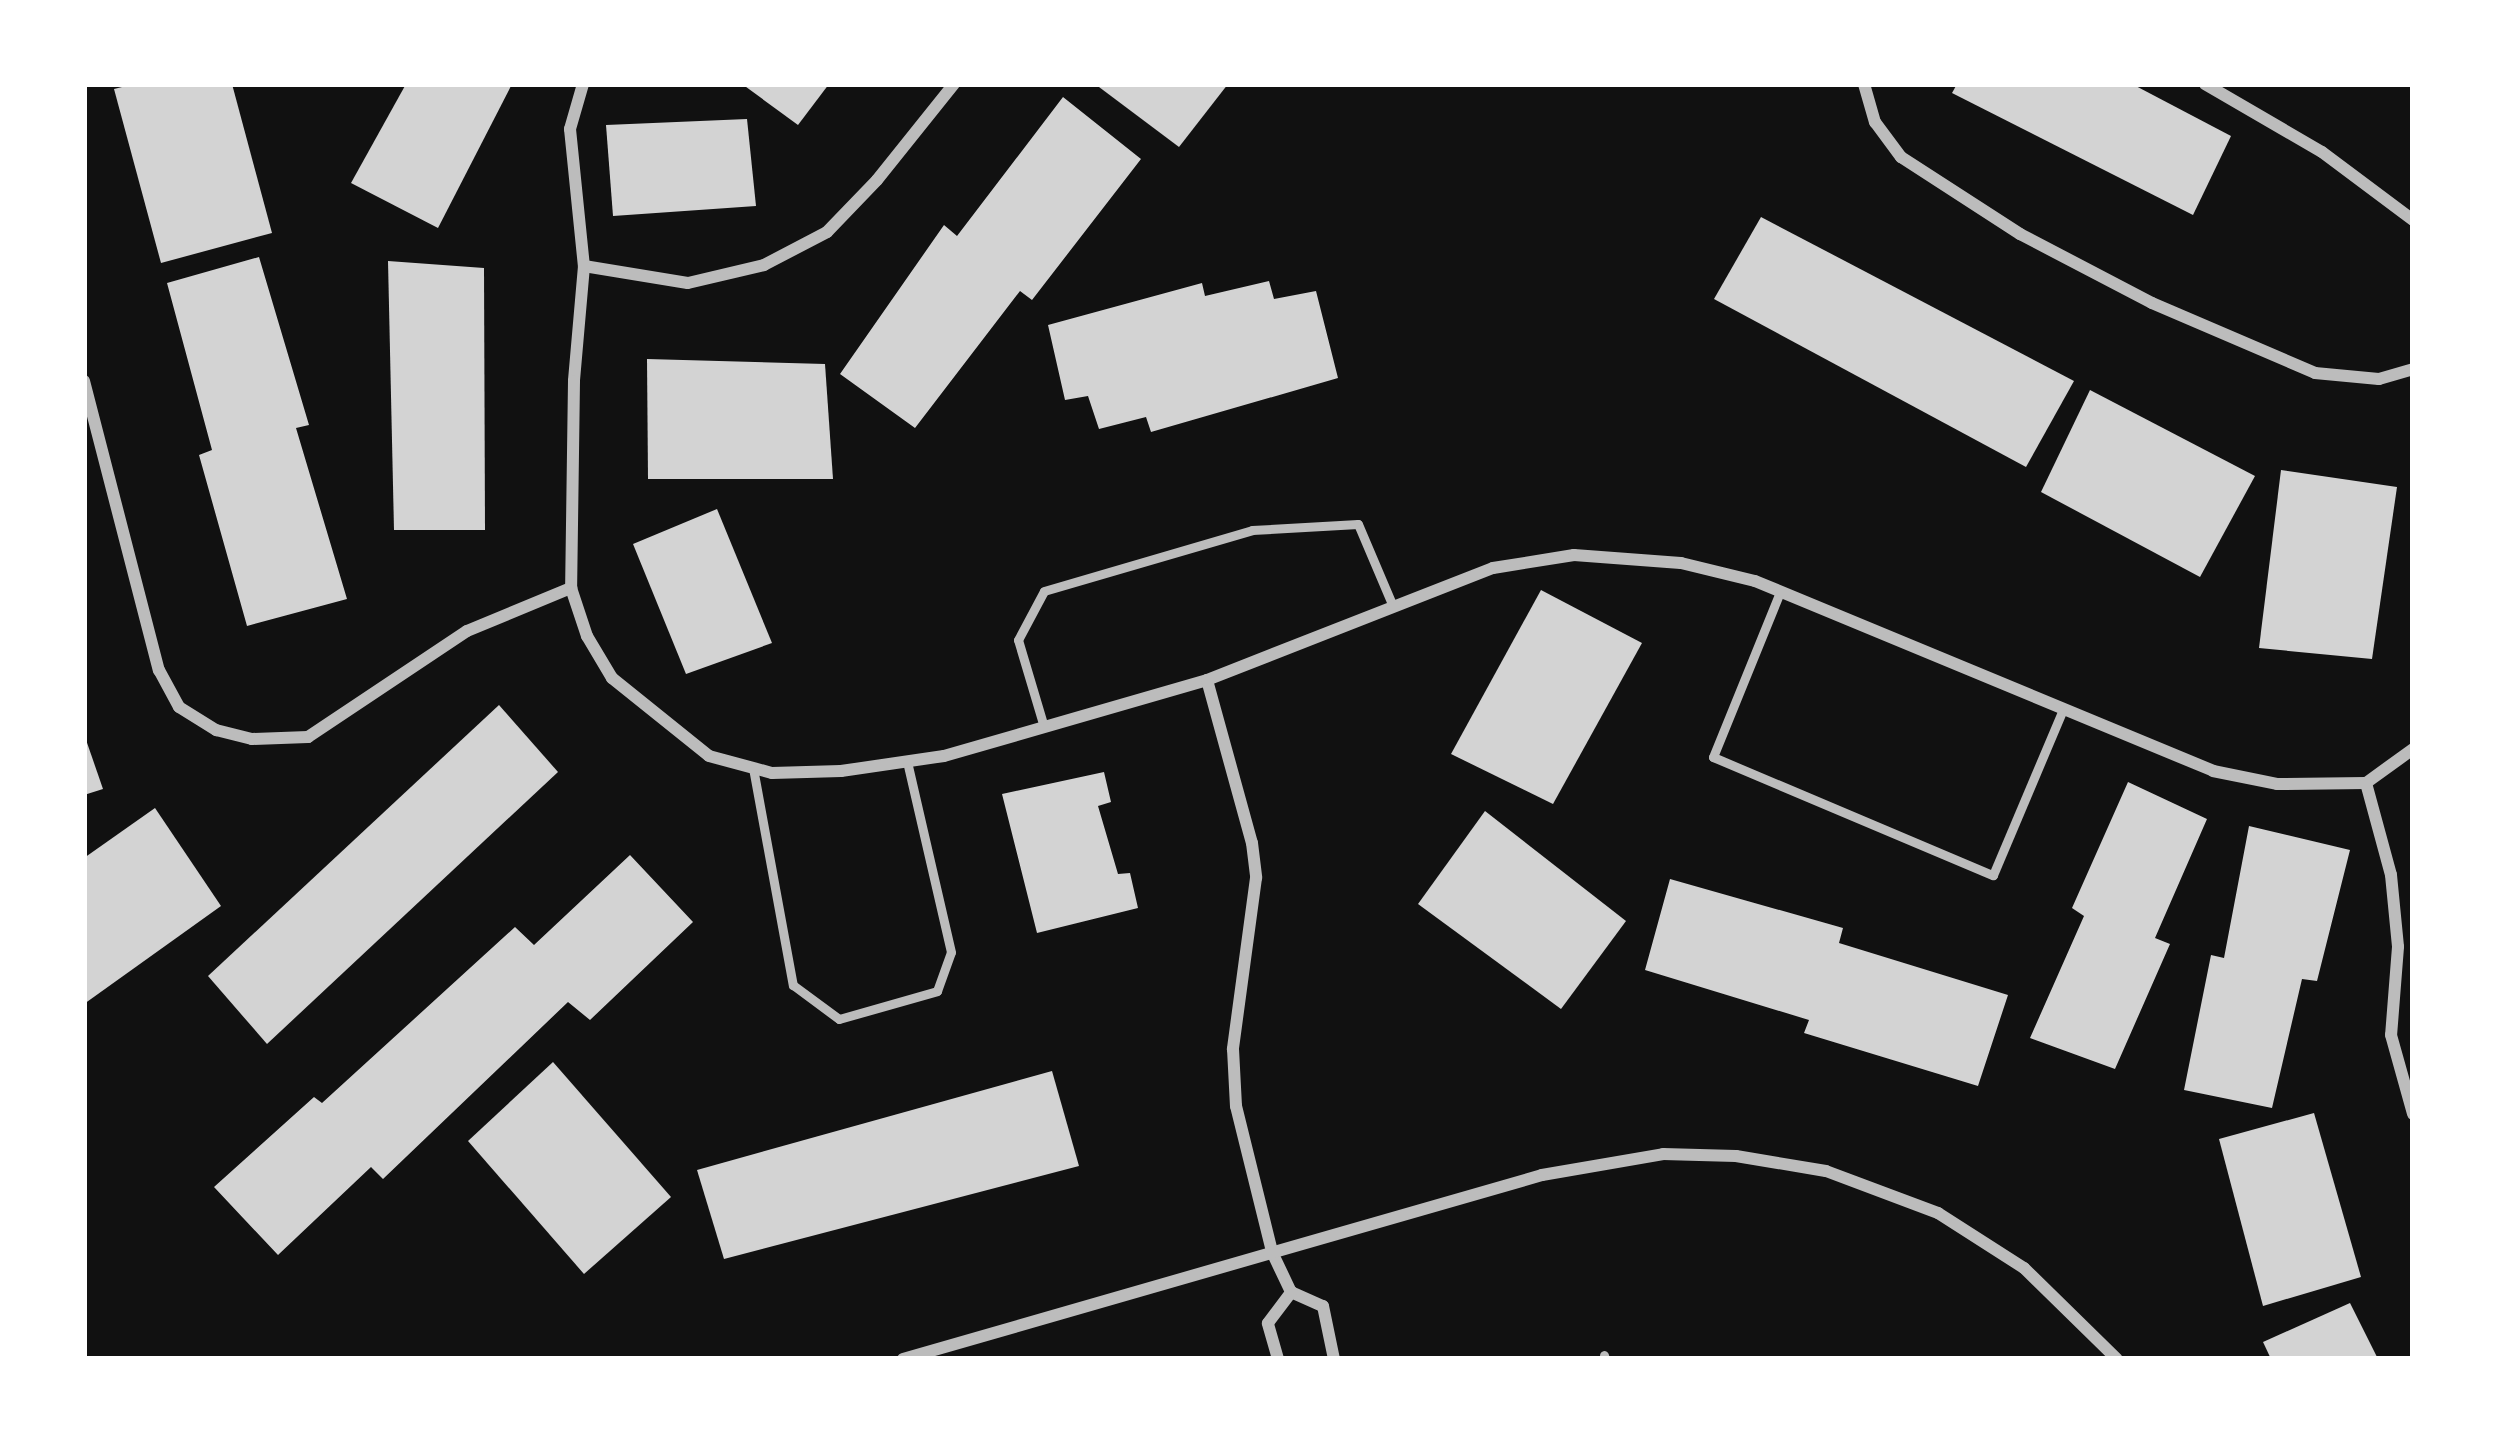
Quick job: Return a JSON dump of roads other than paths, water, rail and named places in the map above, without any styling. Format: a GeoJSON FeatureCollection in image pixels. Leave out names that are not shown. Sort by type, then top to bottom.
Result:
{"type":"FeatureCollection","features":[{"type":"Feature","properties":{"kind":"street"},"geometry":{"type":"LineString","coordinates":[[583,84],[570,129],[584,266],[574,381],[571,588],[587,636],[612,678],[710,756],[753,768],[842,771],[907,761],[1207,680],[1493,568],[1574,555],[1681,562],[1780,592],[2213,771],[2277,784],[2366,783],[2413,748]]}},
{"type":"Feature","properties":{"kind":"street"},"geometry":{"type":"LineString","coordinates":[[584,266],[688,283],[764,265],[827,232],[878,180],[954,84]]}},
{"type":"Feature","properties":{"kind":"street"},"geometry":{"type":"LineString","coordinates":[[1864,84],[1875,122],[1901,157],[2020,234],[2152,303],[2315,374],[2379,380],[2413,369]]}},
{"type":"Feature","properties":{"kind":"street"},"geometry":{"type":"LineString","coordinates":[[2205,84],[2323,152],[2413,220]]}},
{"type":"Feature","properties":{"kind":"street"},"geometry":{"type":"LineString","coordinates":[[84,381],[160,670],[179,707],[215,730],[252,739],[308,737],[466,631],[571,588]]}},
{"type":"Feature","properties":{"kind":"street"},"geometry":{"type":"LineString","coordinates":[[1207,680],[1256,878],[1233,1049],[1236,1106],[1272,1252],[1292,1292],[1323,1306],[1334,1359]]}},
{"type":"Feature","properties":{"kind":"street"},"geometry":{"type":"LineString","coordinates":[[2366,783],[2391,874],[2398,947],[2391,1035],[2413,1114]]}},
{"type":"Feature","properties":{"kind":"street"},"geometry":{"type":"LineString","coordinates":[[903,1359],[1542,1175],[1663,1154],[1736,1156],[1826,1171],[1938,1213],[2024,1268],[2117,1359]]}},
{"type":"Feature","properties":{"kind":"street"},"geometry":{"type":"LineString","coordinates":[[1277,1359],[1268,1323],[1292,1292]]}},
{"type":"Feature","properties":{"kind":"lane"},"geometry":{"type":"LineString","coordinates":[[1044,727],[1018,640],[1044,591],[1252,530],[1358,524],[1392,604]]}},
{"type":"Feature","properties":{"kind":"lane"},"geometry":{"type":"LineString","coordinates":[[1780,592],[1713,757],[1993,875],[2063,709]]}},
{"type":"Feature","properties":{"kind":"lane"},"geometry":{"type":"LineString","coordinates":[[753,768],[794,985],[839,1019],[937,991],[951,952],[907,761]]}}]}
